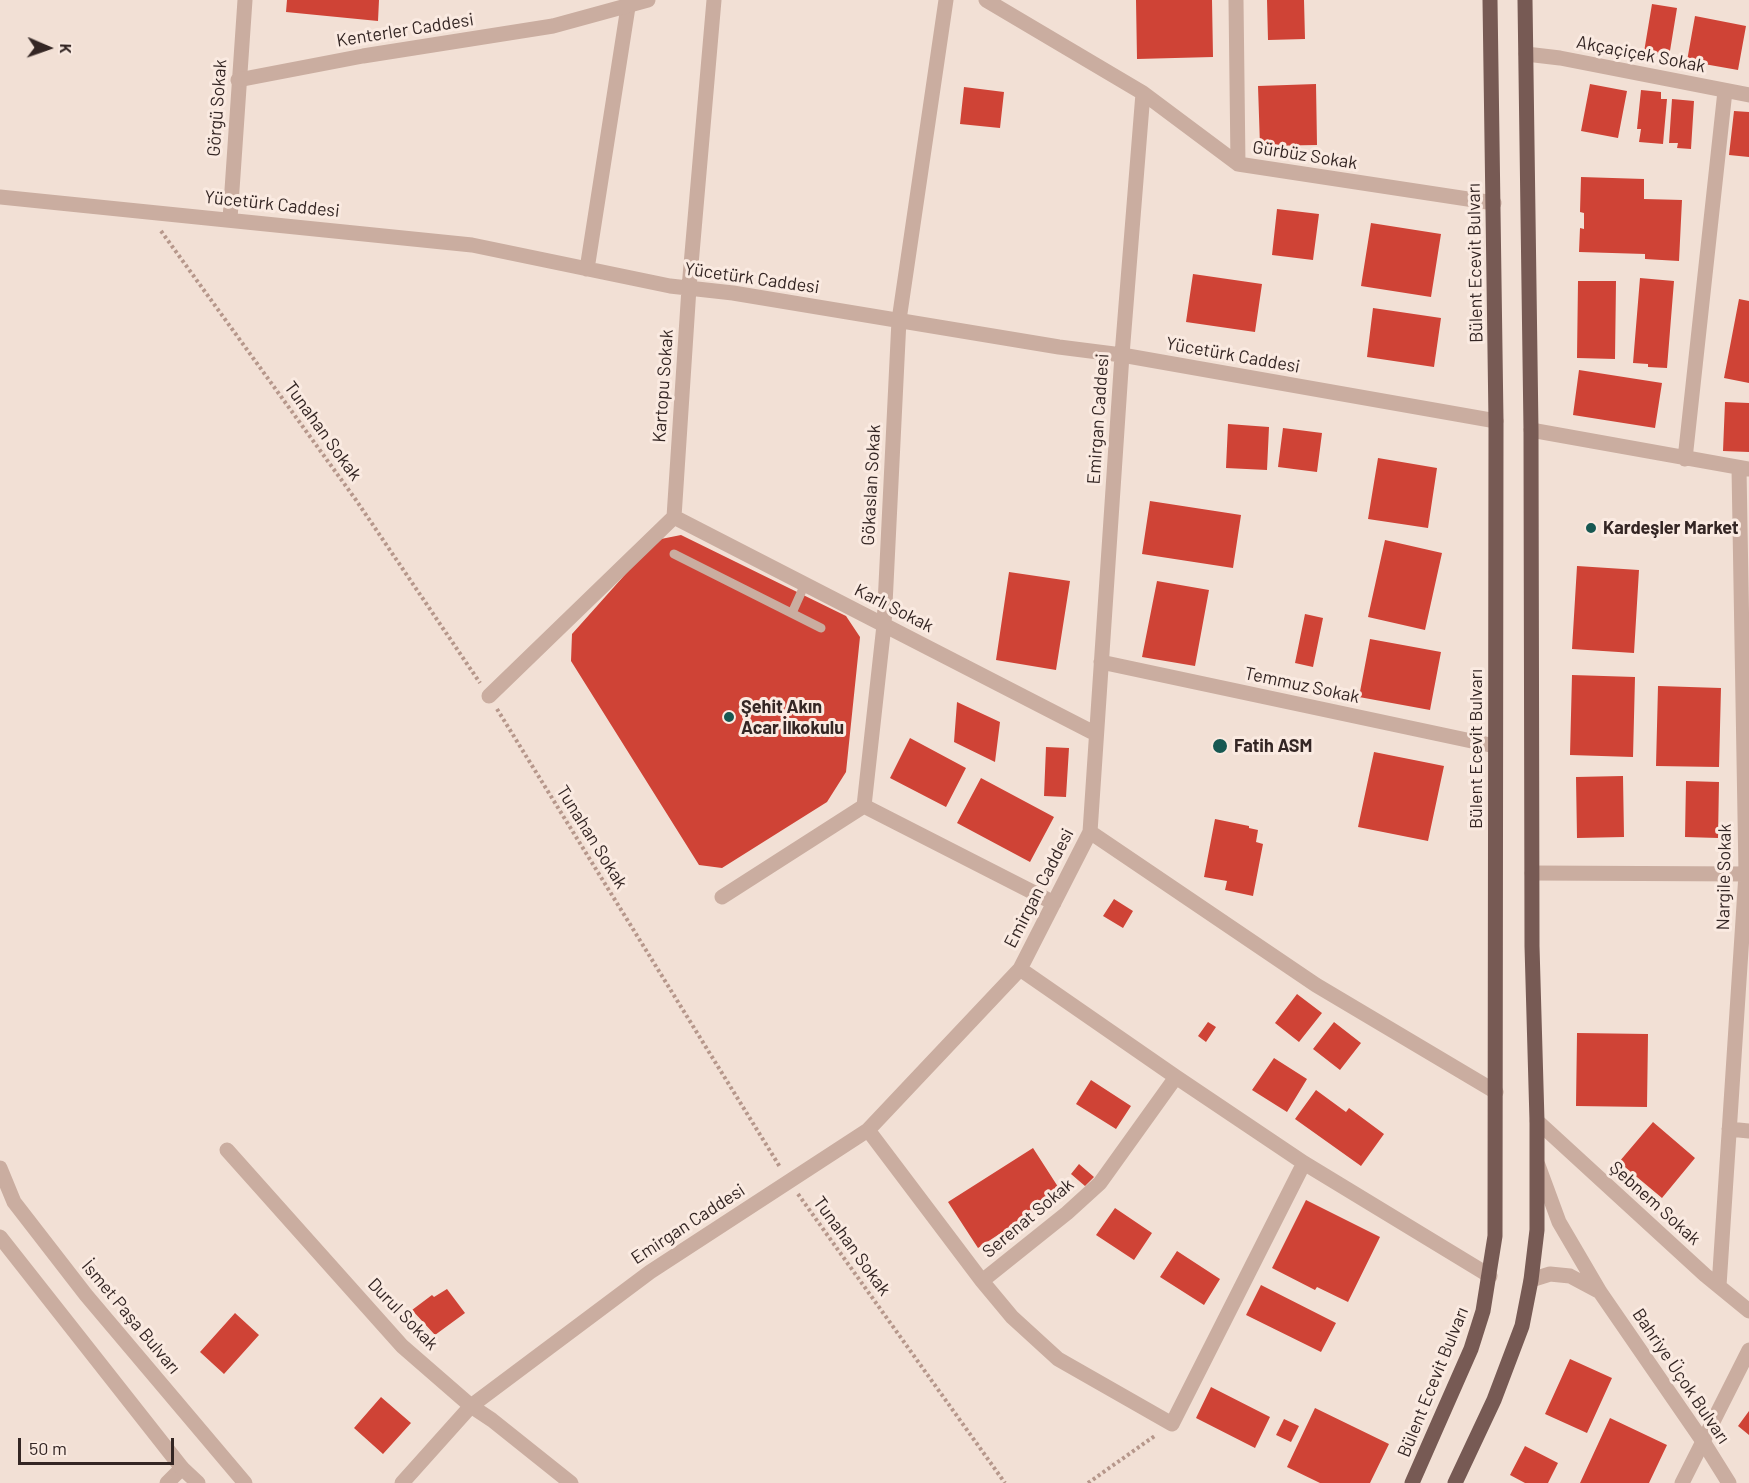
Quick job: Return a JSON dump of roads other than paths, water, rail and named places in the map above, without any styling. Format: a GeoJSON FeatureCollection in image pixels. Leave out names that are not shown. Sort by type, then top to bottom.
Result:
{"type":"FeatureCollection","features":[{"type":"Feature","properties":{"kind":"main road","name":"Bülent Ecevit Bulvarı"},"geometry":{"type":"LineString","coordinates":[[1412,1483],[1471,1349],[1484,1311],[1496,1236],[1496,421],[1490,0]]}},
{"type":"Feature","properties":{"kind":"main road"},"geometry":{"type":"LineString","coordinates":[[1455,1483],[1494,1400],[1522,1326],[1537,1230],[1538,1165],[1532,873],[1531,430],[1525,0]]}},
{"type":"Feature","properties":{"kind":"street","name":"Görgü Sokak"},"geometry":{"type":"LineString","coordinates":[[230,219],[245,0]]}},
{"type":"Feature","properties":{"kind":"street","name":"Kenterler Caddesi"},"geometry":{"type":"LineString","coordinates":[[238,80],[363,56],[553,26],[648,0]]}},
{"type":"Feature","properties":{"kind":"street","name":"Kartopu Sokak"},"geometry":{"type":"LineString","coordinates":[[674,517],[689,288],[714,0]]}},
{"type":"Feature","properties":{"kind":"street","name":"Gökaslan Sokak"},"geometry":{"type":"LineString","coordinates":[[864,806],[884,625],[899,320],[946,0]]}},
{"type":"Feature","properties":{"kind":"street"},"geometry":{"type":"LineString","coordinates":[[986,0],[1143,93],[1238,164]]}},
{"type":"Feature","properties":{"kind":"street","name":"Gürbüz Sokak"},"geometry":{"type":"LineString","coordinates":[[1236,0],[1238,164],[1494,203]]}},
{"type":"Feature","properties":{"kind":"street"},"geometry":{"type":"LineString","coordinates":[[587,269],[628,4]]}},
{"type":"Feature","properties":{"kind":"street","name":"Akçaçiçek Sokak"},"geometry":{"type":"LineString","coordinates":[[1526,54],[1560,58],[1749,95]]}},
{"type":"Feature","properties":{"kind":"street"},"geometry":{"type":"LineString","coordinates":[[1685,459],[1725,91]]}},
{"type":"Feature","properties":{"kind":"street","name":"Emirgan Caddesi"},"geometry":{"type":"LineString","coordinates":[[402,1483],[471,1406],[650,1272],[868,1130],[1020,969],[1090,832],[1122,355],[1143,93]]}},
{"type":"Feature","properties":{"kind":"street","name":"Yücetürk Caddesi"},"geometry":{"type":"LineString","coordinates":[[0,197],[472,245],[670,286],[744,294],[1122,355],[1496,421]]}},
{"type":"Feature","properties":{"kind":"street"},"geometry":{"type":"LineString","coordinates":[[1531,430],[1744,469]]}},
{"type":"Feature","properties":{"kind":"street","name":"Nargile Sokak"},"geometry":{"type":"LineString","coordinates":[[1719,1286],[1748,874],[1744,469]]}},
{"type":"Feature","properties":{"kind":"street"},"geometry":{"type":"LineString","coordinates":[[489,696],[674,517]]}},
{"type":"Feature","properties":{"kind":"street","name":"Karlı Sokak"},"geometry":{"type":"LineString","coordinates":[[674,517],[1096,734]]}},
{"type":"Feature","properties":{"kind":"street","name":"Temmuz Sokak"},"geometry":{"type":"LineString","coordinates":[[1101,662],[1495,746]]}},
{"type":"Feature","properties":{"kind":"street"},"geometry":{"type":"LineString","coordinates":[[722,897],[864,806],[1053,903]]}},
{"type":"Feature","properties":{"kind":"street"},"geometry":{"type":"LineString","coordinates":[[1090,832],[1316,985],[1496,1092]]}},
{"type":"Feature","properties":{"kind":"street"},"geometry":{"type":"LineString","coordinates":[[1532,873],[1748,874]]}},
{"type":"Feature","properties":{"kind":"street"},"geometry":{"type":"LineString","coordinates":[[1020,969],[1304,1162],[1490,1276]]}},
{"type":"Feature","properties":{"kind":"street","name":"Serenat Sokak"},"geometry":{"type":"LineString","coordinates":[[1176,1077],[1100,1182],[1067,1213],[982,1281],[1012,1317],[1058,1359],[1172,1424],[1304,1162]]}},
{"type":"Feature","properties":{"kind":"street","name":"Şebnem Sokak"},"geometry":{"type":"LineString","coordinates":[[1537,1121],[1749,1311]]}},
{"type":"Feature","properties":{"kind":"street"},"geometry":{"type":"LineString","coordinates":[[1730,1129],[1749,1131]]}},
{"type":"Feature","properties":{"kind":"street"},"geometry":{"type":"LineString","coordinates":[[868,1130],[982,1281]]}},
{"type":"Feature","properties":{"kind":"street","name":"Durul Sokak"},"geometry":{"type":"LineString","coordinates":[[227,1150],[402,1346],[471,1406],[571,1483]]}},
{"type":"Feature","properties":{"kind":"street","name":"Bahriye Üçok Bulvarı"},"geometry":{"type":"LineString","coordinates":[[1538,1165],[1559,1222],[1600,1292],[1729,1483]]}},
{"type":"Feature","properties":{"kind":"street","name":"İsmet Paşa Bulvarı"},"geometry":{"type":"LineString","coordinates":[[0,1168],[14,1202],[86,1295],[245,1483]]}},
{"type":"Feature","properties":{"kind":"street"},"geometry":{"type":"LineString","coordinates":[[0,1237],[182,1468],[198,1483]]}},
{"type":"Feature","properties":{"kind":"street","name":"Bahriye Üçok Bulvarı"},"geometry":{"type":"LineString","coordinates":[[1531,1280],[1551,1274],[1570,1276],[1600,1292]]}},
{"type":"Feature","properties":{"kind":"street"},"geometry":{"type":"LineString","coordinates":[[1682,1483],[1749,1350]]}},
{"type":"Feature","properties":{"kind":"street"},"geometry":{"type":"LineString","coordinates":[[167,1483],[182,1468]]}},
{"type":"Feature","properties":{"kind":"lane"},"geometry":{"type":"LineString","coordinates":[[674,554],[821,628]]}},
{"type":"Feature","properties":{"kind":"lane"},"geometry":{"type":"LineString","coordinates":[[792,613],[805,584]]}},
{"type":"Feature","properties":{"kind":"place","name":"Kardeşler Market"},"geometry":{"type":"Point","coordinates":[1591,528]}},
{"type":"Feature","properties":{"kind":"place","name":"Şehit Akın Acar İlkokulu"},"geometry":{"type":"Point","coordinates":[729,717]}},
{"type":"Feature","properties":{"kind":"place","name":"Fatih ASM"},"geometry":{"type":"Point","coordinates":[1220,746]}}]}
